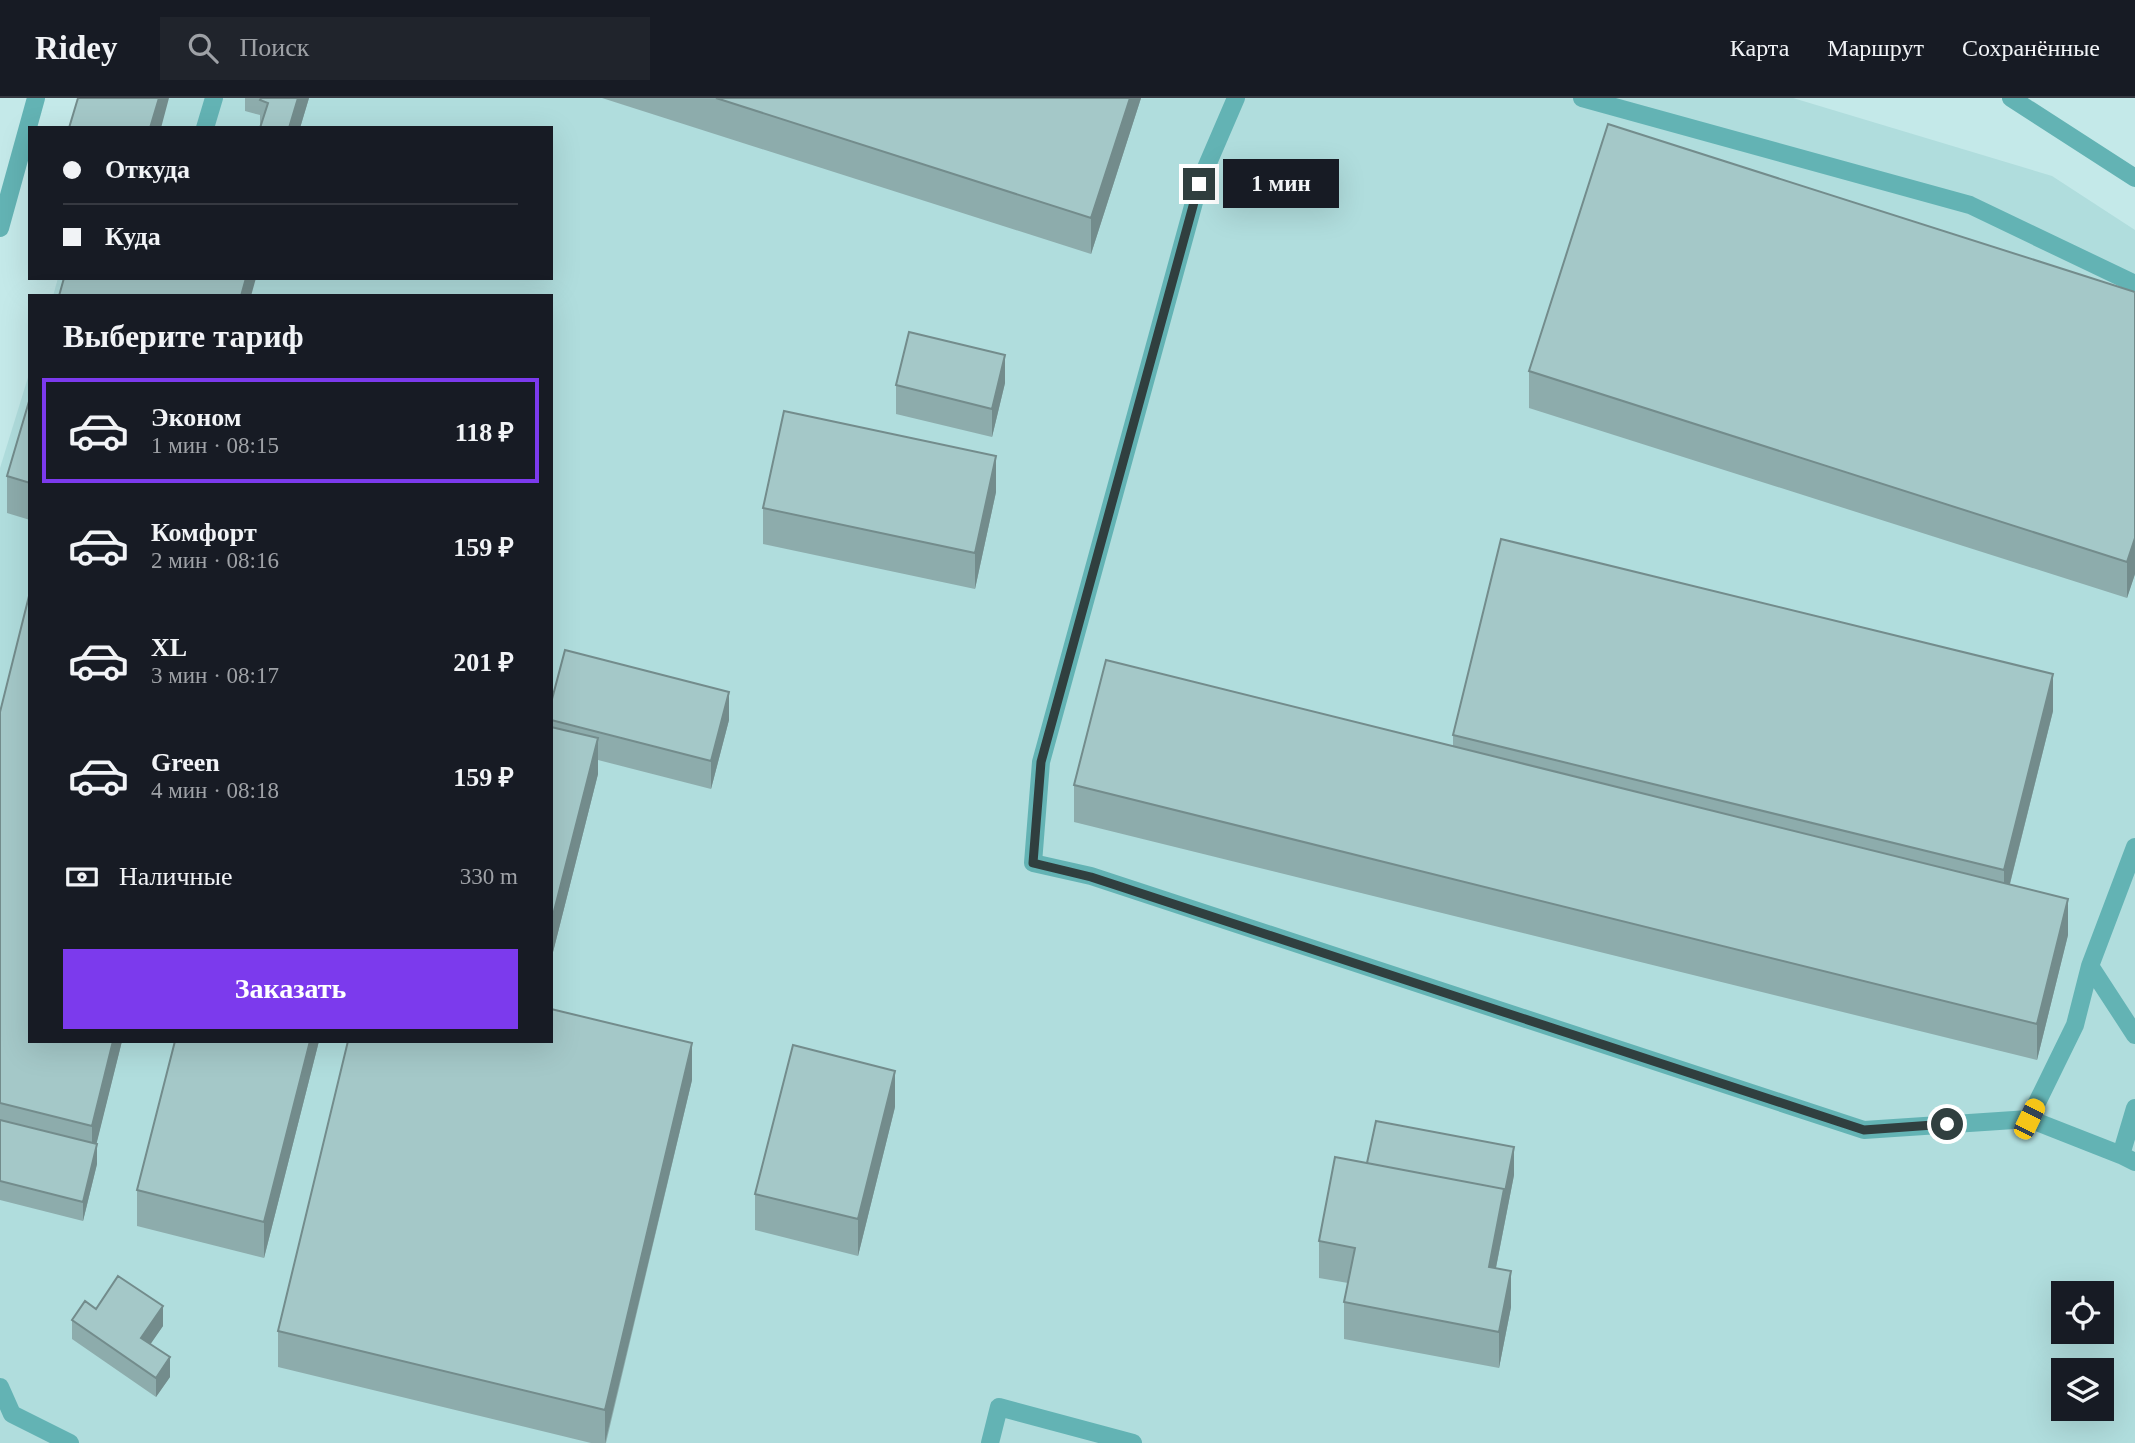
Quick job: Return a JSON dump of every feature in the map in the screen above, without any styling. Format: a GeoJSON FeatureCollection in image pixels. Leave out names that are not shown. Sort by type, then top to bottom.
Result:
{"type":"FeatureCollection","features":[{"type":"Feature","properties":{"kind":"street"},"geometry":{"type":"LineString","coordinates":[[28,126],[36,98]]}},
{"type":"Feature","properties":{"kind":"street"},"geometry":{"type":"LineString","coordinates":[[206,126],[214,98]]}},
{"type":"Feature","properties":{"kind":"street"},"geometry":{"type":"LineString","coordinates":[[1236,98],[1199,184],[1041,762],[1033,863],[1104,881],[1864,1130],[2029,1119],[2128,1158],[2135,1108]]}},
{"type":"Feature","properties":{"kind":"street"},"geometry":{"type":"LineString","coordinates":[[1582,98],[1970,205],[2135,284]]}},
{"type":"Feature","properties":{"kind":"street"},"geometry":{"type":"LineString","coordinates":[[2011,98],[2135,178]]}},
{"type":"Feature","properties":{"kind":"street"},"geometry":{"type":"LineString","coordinates":[[0,228],[28,127]]}},
{"type":"Feature","properties":{"kind":"street"},"geometry":{"type":"LineString","coordinates":[[2029,1119],[2075,1025],[2090,966],[2135,847]]}},
{"type":"Feature","properties":{"kind":"street"},"geometry":{"type":"LineString","coordinates":[[2090,966],[2135,1035]]}},
{"type":"Feature","properties":{"kind":"street"},"geometry":{"type":"LineString","coordinates":[[0,1387],[12,1413],[70,1443]]}},
{"type":"Feature","properties":{"kind":"street"},"geometry":{"type":"LineString","coordinates":[[990,1443],[999,1407],[1133,1443]]}},
{"type":"Feature","properties":{"kind":"shaded area"},"geometry":{"type":"Polygon","coordinates":[[[114,98],[1793,98],[2052,176],[2135,230],[2135,1443],[0,1443],[0,468],[28,377],[28,1043],[553,1043],[553,294],[54,294],[57,280],[553,280],[553,126],[105,126],[114,98]]]}},
{"type":"Feature","properties":{"kind":"building"},"geometry":{"type":"Polygon","coordinates":[[[78,98],[159,98],[151,126],[70,126],[78,98]]]}},
{"type":"Feature","properties":{"kind":"building"},"geometry":{"type":"Polygon","coordinates":[[[298,98],[290,126],[261,126],[268,103],[260,100],[298,98]]]}},
{"type":"Feature","properties":{"kind":"building"},"geometry":{"type":"Polygon","coordinates":[[[716,98],[1130,98],[1091,218],[716,98]]]}},
{"type":"Feature","properties":{"kind":"building"},"geometry":{"type":"Polygon","coordinates":[[[1608,124],[2135,292],[2135,538],[2127,562],[1529,371],[1608,124]]]}},
{"type":"Feature","properties":{"kind":"building"},"geometry":{"type":"Polygon","coordinates":[[[63,280],[245,280],[242,294],[60,294],[63,280]]]}},
{"type":"Feature","properties":{"kind":"building"},"geometry":{"type":"Polygon","coordinates":[[[909,332],[1005,355],[992,409],[896,385],[909,332]]]}},
{"type":"Feature","properties":{"kind":"building"},"geometry":{"type":"Polygon","coordinates":[[[28,405],[28,482],[7,476],[28,405]]]}},
{"type":"Feature","properties":{"kind":"building"},"geometry":{"type":"Polygon","coordinates":[[[784,411],[996,456],[975,553],[763,508],[784,411]]]}},
{"type":"Feature","properties":{"kind":"building"},"geometry":{"type":"Polygon","coordinates":[[[1501,539],[2053,674],[2004,870],[1453,735],[1501,539]]]}},
{"type":"Feature","properties":{"kind":"building"},"geometry":{"type":"Polygon","coordinates":[[[28,600],[28,1043],[113,1043],[92,1126],[0,1103],[0,712],[28,600]]]}},
{"type":"Feature","properties":{"kind":"building"},"geometry":{"type":"Polygon","coordinates":[[[565,650],[729,692],[711,761],[553,721],[553,695],[565,650]]]}},
{"type":"Feature","properties":{"kind":"building"},"geometry":{"type":"Polygon","coordinates":[[[1106,660],[2068,899],[2037,1024],[1074,785],[1106,660]]]}},
{"type":"Feature","properties":{"kind":"building"},"geometry":{"type":"Polygon","coordinates":[[[553,727],[598,738],[553,915],[553,727]]]}},
{"type":"Feature","properties":{"kind":"building"},"geometry":{"type":"Polygon","coordinates":[[[553,1009],[692,1043],[605,1410],[278,1331],[348,1043],[553,1043],[553,1009]]]}},
{"type":"Feature","properties":{"kind":"building"},"geometry":{"type":"Polygon","coordinates":[[[174,1043],[309,1043],[264,1222],[137,1190],[174,1043]]]}},
{"type":"Feature","properties":{"kind":"building"},"geometry":{"type":"Polygon","coordinates":[[[793,1045],[895,1071],[858,1219],[755,1194],[793,1045]]]}},
{"type":"Feature","properties":{"kind":"building"},"geometry":{"type":"Polygon","coordinates":[[[0,1120],[97,1144],[83,1202],[0,1181],[0,1120]]]}},
{"type":"Feature","properties":{"kind":"building"},"geometry":{"type":"Polygon","coordinates":[[[1376,1121],[1514,1147],[1504,1197],[1504,1189],[1367,1163],[1376,1121]]]}},
{"type":"Feature","properties":{"kind":"building"},"geometry":{"type":"Polygon","coordinates":[[[1335,1157],[1504,1189],[1489,1267],[1511,1271],[1499,1332],[1344,1302],[1355,1248],[1319,1241],[1335,1157]]]}},
{"type":"Feature","properties":{"kind":"building"},"geometry":{"type":"Polygon","coordinates":[[[118,1276],[163,1306],[141,1338],[170,1357],[156,1378],[72,1320],[85,1301],[96,1309],[118,1276]]]}},
{"type":"Feature","properties":{"kind":"route"},"geometry":{"type":"LineString","coordinates":[[1199,184],[1041,762],[1033,863],[1091,877],[1864,1130],[1947,1124]]}}]}
